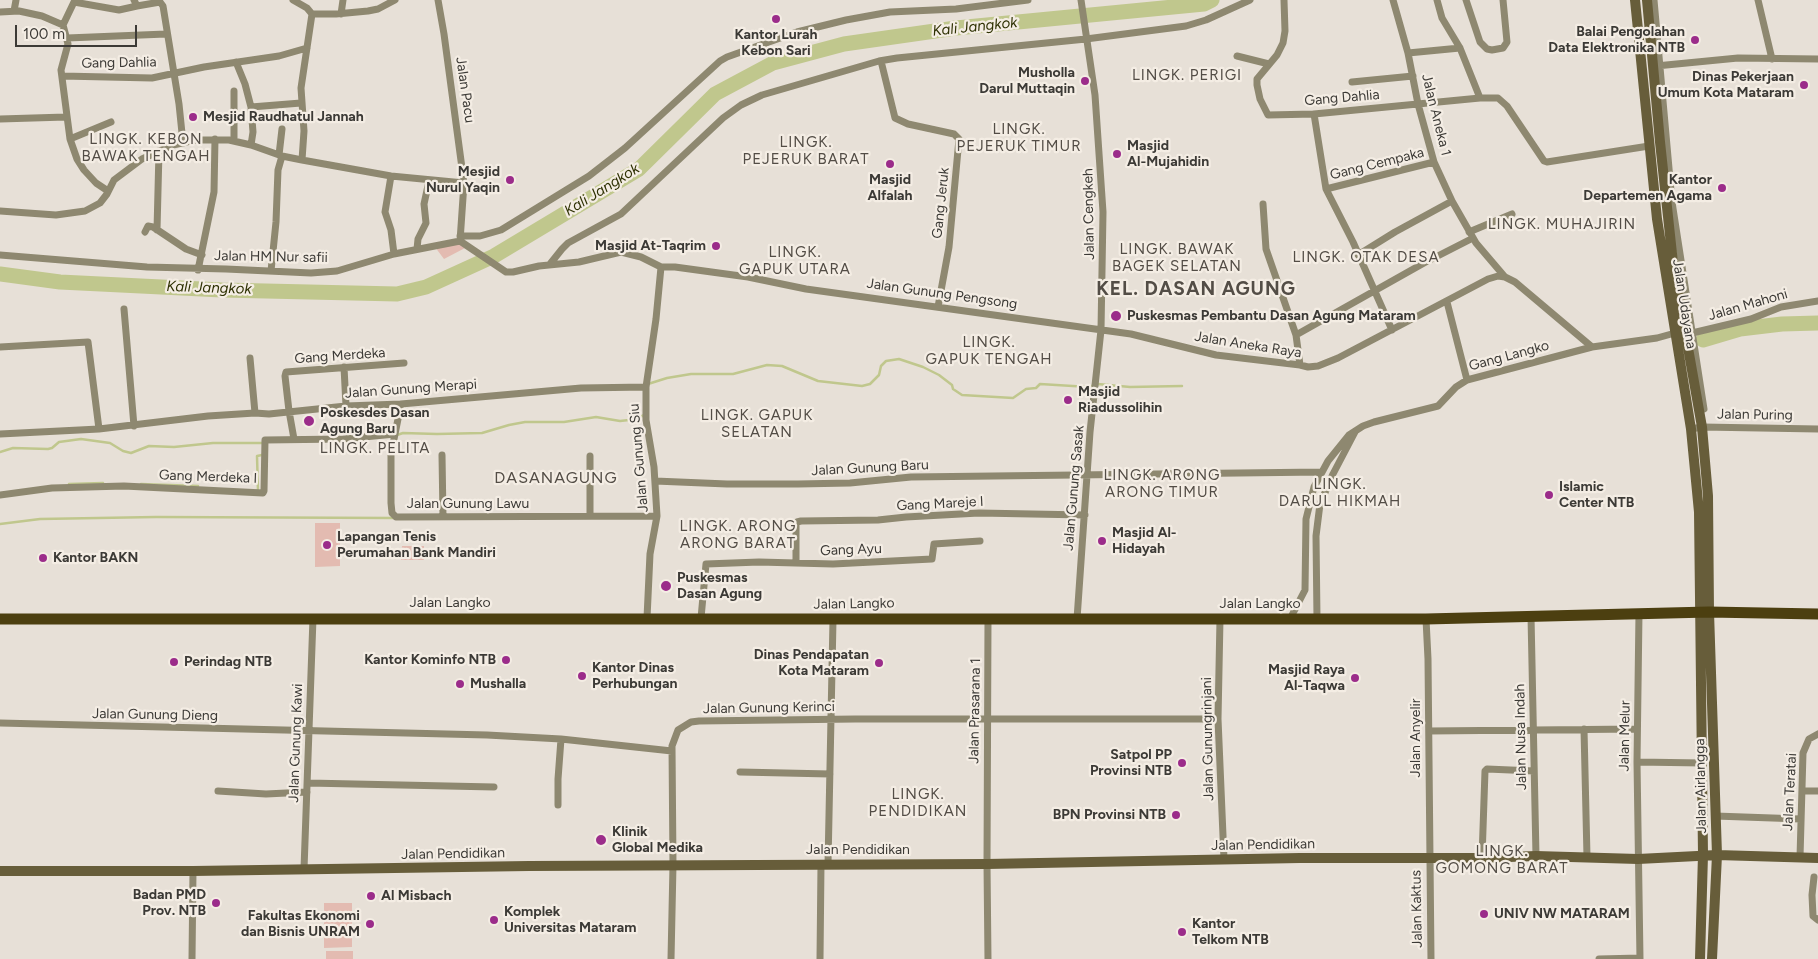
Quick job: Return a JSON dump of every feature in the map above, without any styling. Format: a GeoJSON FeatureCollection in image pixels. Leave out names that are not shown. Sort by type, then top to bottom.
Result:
{"type":"FeatureCollection","features":[{"type":"Feature","properties":{"kind":"main road","name":"Jalan Udayana"},"geometry":{"type":"LineString","coordinates":[[1635,0],[1661,249],[1682,335]]}},
{"type":"Feature","properties":{"kind":"main road","name":"Jalan Udayana"},"geometry":{"type":"LineString","coordinates":[[1647,0],[1656,66],[1665,194],[1682,335],[1699,512],[1705,612]]}},
{"type":"Feature","properties":{"kind":"main road","name":"Jalan Udayana"},"geometry":{"type":"LineString","coordinates":[[1683,351],[1704,427],[1710,534],[1705,612]]}},
{"type":"Feature","properties":{"kind":"main road"},"geometry":{"type":"LineString","coordinates":[[1688,411],[1699,409]]}},
{"type":"Feature","properties":{"kind":"main road","name":"Jalan Langko"},"geometry":{"type":"LineString","coordinates":[[0,619],[1426,619],[1705,612],[1818,614]]}},
{"type":"Feature","properties":{"kind":"main road","name":"Jalan Airlangga"},"geometry":{"type":"LineString","coordinates":[[1700,959],[1704,855],[1705,612]]}},
{"type":"Feature","properties":{"kind":"main road","name":"Jalan Airlangga"},"geometry":{"type":"LineString","coordinates":[[1705,612],[1717,855],[1712,959]]}},
{"type":"Feature","properties":{"kind":"main road","name":"Jalan Pendidikan"},"geometry":{"type":"LineString","coordinates":[[0,871],[987,864],[1224,859],[1536,856],[1638,859],[1717,855],[1818,858]]}},
{"type":"Feature","properties":{"kind":"street"},"geometry":{"type":"LineString","coordinates":[[14,11],[16,0]]}},
{"type":"Feature","properties":{"kind":"street"},"geometry":{"type":"LineString","coordinates":[[292,0],[310,11],[341,14],[373,10],[395,0]]}},
{"type":"Feature","properties":{"kind":"street"},"geometry":{"type":"LineString","coordinates":[[302,160],[304,131],[301,103],[310,11],[308,0]]}},
{"type":"Feature","properties":{"kind":"street"},"geometry":{"type":"LineString","coordinates":[[341,14],[343,0]]}},
{"type":"Feature","properties":{"kind":"street","name":"Jalan Pacu"},"geometry":{"type":"LineString","coordinates":[[438,0],[464,183],[462,241]]}},
{"type":"Feature","properties":{"kind":"street","name":"Jalan HM Nur safii"},"geometry":{"type":"LineString","coordinates":[[198,270],[226,269],[311,273],[337,271],[394,254],[462,241],[501,230],[589,176],[625,148],[720,61],[727,57],[796,32],[846,20],[890,12],[956,9],[1027,0]]}},
{"type":"Feature","properties":{"kind":"street"},"geometry":{"type":"LineString","coordinates":[[550,264],[568,243],[621,214],[723,118],[741,105],[762,95],[881,61],[1186,26],[1206,20],[1250,0]]}},
{"type":"Feature","properties":{"kind":"street"},"geometry":{"type":"LineString","coordinates":[[1238,56],[1269,64],[1277,55],[1285,31],[1284,0]]}},
{"type":"Feature","properties":{"kind":"street","name":"Jalan Aneka 1"},"geometry":{"type":"LineString","coordinates":[[1393,0],[1408,53],[1418,104],[1434,162],[1452,201],[1471,235],[1480,249],[1505,277]]}},
{"type":"Feature","properties":{"kind":"street"},"geometry":{"type":"LineString","coordinates":[[1437,0],[1442,18],[1460,48],[1480,98]]}},
{"type":"Feature","properties":{"kind":"street"},"geometry":{"type":"LineString","coordinates":[[1466,0],[1480,42],[1487,49],[1499,49],[1506,46],[1508,42],[1503,0]]}},
{"type":"Feature","properties":{"kind":"street"},"geometry":{"type":"LineString","coordinates":[[1654,0],[1656,66],[1738,58],[1818,59]]}},
{"type":"Feature","properties":{"kind":"street"},"geometry":{"type":"LineString","coordinates":[[1758,0],[1772,58]]}},
{"type":"Feature","properties":{"kind":"street"},"geometry":{"type":"LineString","coordinates":[[108,191],[96,183],[84,170],[77,158],[70,139],[66,117],[62,64],[68,44],[63,25],[74,1],[119,10],[135,3],[162,1],[183,143]]}},
{"type":"Feature","properties":{"kind":"street","name":"Jalan Cengkeh"},"geometry":{"type":"LineString","coordinates":[[1081,2],[1095,95],[1101,172],[1103,212],[1101,330]]}},
{"type":"Feature","properties":{"kind":"street"},"geometry":{"type":"LineString","coordinates":[[0,12],[14,11],[42,16],[63,25]]}},
{"type":"Feature","properties":{"kind":"street","name":"Gang Dahlia"},"geometry":{"type":"LineString","coordinates":[[67,38],[166,34]]}},
{"type":"Feature","properties":{"kind":"street","name":"Gang Dahlia"},"geometry":{"type":"LineString","coordinates":[[62,76],[152,78],[279,56],[307,48]]}},
{"type":"Feature","properties":{"kind":"street"},"geometry":{"type":"LineString","coordinates":[[1408,53],[1460,48]]}},
{"type":"Feature","properties":{"kind":"street","name":"Gang Jeruk"},"geometry":{"type":"LineString","coordinates":[[881,61],[895,118],[908,124],[954,134],[960,139],[950,247],[938,307]]}},
{"type":"Feature","properties":{"kind":"street"},"geometry":{"type":"LineString","coordinates":[[236,62],[251,106],[252,144]]}},
{"type":"Feature","properties":{"kind":"street","name":"Gang Dahlia"},"geometry":{"type":"LineString","coordinates":[[1269,64],[1259,75],[1257,85],[1260,99],[1268,115],[1314,114],[1494,98],[1502,100],[1507,106],[1538,154],[1547,162],[1649,146]]}},
{"type":"Feature","properties":{"kind":"street"},"geometry":{"type":"LineString","coordinates":[[1352,82],[1413,76]]}},
{"type":"Feature","properties":{"kind":"street"},"geometry":{"type":"LineString","coordinates":[[234,91],[234,141]]}},
{"type":"Feature","properties":{"kind":"street"},"geometry":{"type":"LineString","coordinates":[[251,106],[301,103]]}},
{"type":"Feature","properties":{"kind":"street"},"geometry":{"type":"LineString","coordinates":[[1314,114],[1326,189],[1376,290],[1392,330]]}},
{"type":"Feature","properties":{"kind":"street"},"geometry":{"type":"LineString","coordinates":[[0,119],[66,117]]}},
{"type":"Feature","properties":{"kind":"street"},"geometry":{"type":"LineString","coordinates":[[70,139],[111,122]]}},
{"type":"Feature","properties":{"kind":"street"},"geometry":{"type":"LineString","coordinates":[[271,271],[282,129]]}},
{"type":"Feature","properties":{"kind":"street"},"geometry":{"type":"LineString","coordinates":[[0,211],[56,215],[76,213],[95,207],[104,199],[114,180],[142,159],[159,150],[183,143],[215,139],[252,144],[280,155],[391,176],[464,183]]}},
{"type":"Feature","properties":{"kind":"street"},"geometry":{"type":"LineString","coordinates":[[0,255],[67,262],[198,270],[214,192],[215,139]]}},
{"type":"Feature","properties":{"kind":"street"},"geometry":{"type":"LineString","coordinates":[[157,230],[159,150]]}},
{"type":"Feature","properties":{"kind":"street","name":"Gang Cempaka"},"geometry":{"type":"LineString","coordinates":[[1326,189],[1434,162]]}},
{"type":"Feature","properties":{"kind":"street"},"geometry":{"type":"LineString","coordinates":[[391,176],[385,212],[391,230],[394,254]]}},
{"type":"Feature","properties":{"kind":"street"},"geometry":{"type":"LineString","coordinates":[[417,249],[418,239],[426,223],[424,204],[429,181]]}},
{"type":"Feature","properties":{"kind":"street"},"geometry":{"type":"LineString","coordinates":[[1358,255],[1395,232],[1452,201]]}},
{"type":"Feature","properties":{"kind":"street"},"geometry":{"type":"LineString","coordinates":[[1263,204],[1266,249],[1296,335],[1300,365]]}},
{"type":"Feature","properties":{"kind":"street"},"geometry":{"type":"LineString","coordinates":[[1296,335],[1471,235],[1512,214]]}},
{"type":"Feature","properties":{"kind":"street"},"geometry":{"type":"LineString","coordinates":[[145,232],[148,226],[186,249],[202,255]]}},
{"type":"Feature","properties":{"kind":"street","name":"Jalan Gunung Pengsong"},"geometry":{"type":"LineString","coordinates":[[462,241],[506,272],[550,264],[579,262],[621,252],[641,257],[661,267],[675,267],[748,277],[806,289],[1101,330]]}},
{"type":"Feature","properties":{"kind":"street","name":"Jalan Gunung Siu"},"geometry":{"type":"LineString","coordinates":[[647,618],[650,554],[657,516],[654,467],[646,420],[645,386],[661,267]]}},
{"type":"Feature","properties":{"kind":"street","name":"Jalan Aneka Raya"},"geometry":{"type":"LineString","coordinates":[[1101,330],[1162,341],[1226,357],[1308,367],[1318,366],[1447,302],[1491,277],[1505,277]]}},
{"type":"Feature","properties":{"kind":"street"},"geometry":{"type":"LineString","coordinates":[[1505,277],[1515,282],[1592,347],[1682,335],[1704,427]]}},
{"type":"Feature","properties":{"kind":"street","name":"Jalan Mahoni"},"geometry":{"type":"LineString","coordinates":[[1682,335],[1751,320],[1781,306],[1818,301]]}},
{"type":"Feature","properties":{"kind":"street"},"geometry":{"type":"LineString","coordinates":[[1447,302],[1467,380]]}},
{"type":"Feature","properties":{"kind":"street"},"geometry":{"type":"LineString","coordinates":[[124,309],[134,426]]}},
{"type":"Feature","properties":{"kind":"street","name":"Jalan Gunung Sasak"},"geometry":{"type":"LineString","coordinates":[[1077,619],[1087,475],[1101,330]]}},
{"type":"Feature","properties":{"kind":"street"},"geometry":{"type":"LineString","coordinates":[[0,346],[88,342],[100,429]]}},
{"type":"Feature","properties":{"kind":"street","name":"Gang Langko"},"geometry":{"type":"LineString","coordinates":[[1290,619],[1305,590],[1306,519],[1310,498],[1321,472],[1342,442],[1356,430],[1374,422],[1438,406],[1456,387],[1467,380],[1592,347]]}},
{"type":"Feature","properties":{"kind":"street"},"geometry":{"type":"LineString","coordinates":[[250,358],[255,413]]}},
{"type":"Feature","properties":{"kind":"street","name":"Gang Merdeka"},"geometry":{"type":"LineString","coordinates":[[289,411],[286,372],[404,363]]}},
{"type":"Feature","properties":{"kind":"street"},"geometry":{"type":"LineString","coordinates":[[344,368],[346,406]]}},
{"type":"Feature","properties":{"kind":"street","name":"Jalan Gunung Merapi"},"geometry":{"type":"LineString","coordinates":[[0,434],[100,429],[208,416],[269,414],[346,406],[401,404],[581,388],[645,386]]}},
{"type":"Feature","properties":{"kind":"street","name":"Jalan Gunung Lawu"},"geometry":{"type":"LineString","coordinates":[[401,404],[391,454],[393,515],[398,517],[657,516]]}},
{"type":"Feature","properties":{"kind":"street"},"geometry":{"type":"LineString","coordinates":[[289,411],[294,439]]}},
{"type":"Feature","properties":{"kind":"street","name":"Jalan Puring"},"geometry":{"type":"LineString","coordinates":[[1691,429],[1704,427],[1818,429]]}},
{"type":"Feature","properties":{"kind":"street"},"geometry":{"type":"LineString","coordinates":[[1317,619],[1316,536],[1320,504],[1340,459],[1356,430]]}},
{"type":"Feature","properties":{"kind":"street","name":"Gang Merdeka I"},"geometry":{"type":"LineString","coordinates":[[0,495],[52,488],[124,486],[263,493],[265,443],[294,439],[395,436]]}},
{"type":"Feature","properties":{"kind":"street"},"geometry":{"type":"LineString","coordinates":[[442,455],[443,517]]}},
{"type":"Feature","properties":{"kind":"street"},"geometry":{"type":"LineString","coordinates":[[590,456],[590,516]]}},
{"type":"Feature","properties":{"kind":"street","name":"Jalan Gunung Baru"},"geometry":{"type":"LineString","coordinates":[[655,481],[784,484],[850,483],[911,477],[1321,472]]}},
{"type":"Feature","properties":{"kind":"street","name":"Gang Mareje I"},"geometry":{"type":"LineString","coordinates":[[796,563],[797,522],[801,520],[878,520],[979,513],[1085,515]]}},
{"type":"Feature","properties":{"kind":"street","name":"Gang Ayu"},"geometry":{"type":"LineString","coordinates":[[701,618],[706,564],[759,562],[833,564],[932,559],[934,544],[980,541]]}},
{"type":"Feature","properties":{"kind":"street","name":"Jalan Melur"},"geometry":{"type":"LineString","coordinates":[[1639,613],[1636,762],[1640,959]]}},
{"type":"Feature","properties":{"kind":"street","name":"Jalan Nusa Indah"},"geometry":{"type":"LineString","coordinates":[[1531,616],[1536,856]]}},
{"type":"Feature","properties":{"kind":"street","name":"Jalan Gunung Kawi"},"geometry":{"type":"LineString","coordinates":[[304,869],[313,618]]}},
{"type":"Feature","properties":{"kind":"street","name":"Jalan Prasarana 1"},"geometry":{"type":"LineString","coordinates":[[988,618],[988,959]]}},
{"type":"Feature","properties":{"kind":"street","name":"Jalan Gunungrinjani"},"geometry":{"type":"LineString","coordinates":[[1220,619],[1218,720],[1224,859]]}},
{"type":"Feature","properties":{"kind":"street","name":"Jalan Anyelir"},"geometry":{"type":"LineString","coordinates":[[1426,619],[1429,731],[1429,858]]}},
{"type":"Feature","properties":{"kind":"street"},"geometry":{"type":"LineString","coordinates":[[820,959],[830,774],[833,620]]}},
{"type":"Feature","properties":{"kind":"street","name":"Jalan Gunung Kerinci"},"geometry":{"type":"LineString","coordinates":[[672,751],[678,730],[686,724],[695,721],[831,719],[1218,720]]}},
{"type":"Feature","properties":{"kind":"street","name":"Jalan Gunung Dieng"},"geometry":{"type":"LineString","coordinates":[[0,723],[309,730]]}},
{"type":"Feature","properties":{"kind":"street"},"geometry":{"type":"LineString","coordinates":[[1584,729],[1586,858]]}},
{"type":"Feature","properties":{"kind":"street"},"geometry":{"type":"LineString","coordinates":[[1429,731],[1637,729]]}},
{"type":"Feature","properties":{"kind":"street"},"geometry":{"type":"LineString","coordinates":[[309,730],[561,739],[672,751],[673,865],[671,959]]}},
{"type":"Feature","properties":{"kind":"street","name":"Jalan Teratai"},"geometry":{"type":"LineString","coordinates":[[1800,857],[1803,753],[1809,739],[1818,734]]}},
{"type":"Feature","properties":{"kind":"street"},"geometry":{"type":"LineString","coordinates":[[558,805],[561,739]]}},
{"type":"Feature","properties":{"kind":"street"},"geometry":{"type":"LineString","coordinates":[[1636,762],[1703,763]]}},
{"type":"Feature","properties":{"kind":"street"},"geometry":{"type":"LineString","coordinates":[[1482,858],[1485,771],[1487,769],[1534,771]]}},
{"type":"Feature","properties":{"kind":"street"},"geometry":{"type":"LineString","coordinates":[[740,772],[830,774]]}},
{"type":"Feature","properties":{"kind":"street"},"geometry":{"type":"LineString","coordinates":[[308,783],[494,787]]}},
{"type":"Feature","properties":{"kind":"street"},"geometry":{"type":"LineString","coordinates":[[1802,791],[1818,791]]}},
{"type":"Feature","properties":{"kind":"street"},"geometry":{"type":"LineString","coordinates":[[218,792],[266,794],[307,792]]}},
{"type":"Feature","properties":{"kind":"street"},"geometry":{"type":"LineString","coordinates":[[1715,816],[1801,819]]}},
{"type":"Feature","properties":{"kind":"street","name":"Jalan Kaktus"},"geometry":{"type":"LineString","coordinates":[[1429,858],[1431,959]]}},
{"type":"Feature","properties":{"kind":"street"},"geometry":{"type":"LineString","coordinates":[[192,959],[193,871]]}},
{"type":"Feature","properties":{"kind":"street"},"geometry":{"type":"LineString","coordinates":[[1814,877],[1812,895],[1813,916],[1818,920]]}},
{"type":"Feature","properties":{"kind":"street"},"geometry":{"type":"LineString","coordinates":[[1599,959],[1640,959]]}},
{"type":"Feature","properties":{"kind":"shaded area"},"geometry":{"type":"Polygon","coordinates":[[[460,244],[465,248],[444,259],[435,247],[460,244]]]}},
{"type":"Feature","properties":{"kind":"shaded area","name":"Lapangan Tenis Perumahan Bank Mandiri"},"geometry":{"type":"Polygon","coordinates":[[[315,523],[340,523],[340,566],[315,567],[315,523]]]}},
{"type":"Feature","properties":{"kind":"shaded area"},"geometry":{"type":"Polygon","coordinates":[[[402,546],[424,546],[424,560],[401,560],[402,546]]]}},
{"type":"Feature","properties":{"kind":"shaded area"},"geometry":{"type":"Polygon","coordinates":[[[324,903],[352,903],[352,947],[324,948],[324,903]]]}},
{"type":"Feature","properties":{"kind":"shaded area"},"geometry":{"type":"Polygon","coordinates":[[[326,951],[353,951],[353,959],[326,959],[326,951]]]}},
{"type":"Feature","properties":{"kind":"waterway","name":"Kali Jangkok"},"geometry":{"type":"LineString","coordinates":[[0,274],[60,282],[222,290],[397,294],[426,287],[494,256],[639,169],[715,94],[773,63],[844,44],[956,28],[1204,4],[1212,0]]}},
{"type":"Feature","properties":{"kind":"waterway"},"geometry":{"type":"LineString","coordinates":[[1703,340],[1740,329],[1782,324],[1818,323]]}},
{"type":"Feature","properties":{"kind":"waterway"},"geometry":{"type":"LineString","coordinates":[[648,384],[667,378],[691,374],[733,374],[767,365],[782,366],[818,381],[862,386],[870,384],[879,375],[881,366],[886,361],[899,359],[939,375],[962,395],[1013,398],[1026,389],[1036,388],[1040,384],[1089,387],[1098,384],[1130,387],[1182,386]]}},
{"type":"Feature","properties":{"kind":"waterway"},"geometry":{"type":"LineString","coordinates":[[397,435],[403,433],[482,433],[525,422],[564,422],[596,417],[620,421],[638,419],[645,414]]}},
{"type":"Feature","properties":{"kind":"waterway"},"geometry":{"type":"LineString","coordinates":[[0,452],[13,448],[48,449],[59,442],[81,439],[110,443],[123,451],[131,453],[149,446],[174,447],[213,443],[265,443]]}},
{"type":"Feature","properties":{"kind":"waterway"},"geometry":{"type":"LineString","coordinates":[[256,491],[258,491],[257,456],[262,455]]}},
{"type":"Feature","properties":{"kind":"waterway"},"geometry":{"type":"LineString","coordinates":[[69,484],[103,483]]}},
{"type":"Feature","properties":{"kind":"waterway"},"geometry":{"type":"LineString","coordinates":[[141,484],[198,486]]}},
{"type":"Feature","properties":{"kind":"waterway"},"geometry":{"type":"LineString","coordinates":[[0,524],[40,519],[156,517],[395,518]]}},
{"type":"Feature","properties":{"kind":"place","name":"Kantor Lurah Kebon Sari"},"geometry":{"type":"Point","coordinates":[776,19]}},
{"type":"Feature","properties":{"kind":"place","name":"Balai Pengolahan Data Elektronika NTB"},"geometry":{"type":"Point","coordinates":[1695,40]}},
{"type":"Feature","properties":{"kind":"place","name":"Musholla Darul Muttaqin"},"geometry":{"type":"Point","coordinates":[1085,81]}},
{"type":"Feature","properties":{"kind":"place","name":"Dinas Pekerjaan Umum Kota Mataram"},"geometry":{"type":"Point","coordinates":[1804,85]}},
{"type":"Feature","properties":{"kind":"place","name":"Mesjid Raudhatul Jannah"},"geometry":{"type":"Point","coordinates":[193,117]}},
{"type":"Feature","properties":{"kind":"place","name":"Masjid Al-Mujahidin"},"geometry":{"type":"Point","coordinates":[1117,154]}},
{"type":"Feature","properties":{"kind":"place","name":"Masjid Alfalah"},"geometry":{"type":"Point","coordinates":[890,164]}},
{"type":"Feature","properties":{"kind":"place","name":"Mesjid Nurul Yaqin"},"geometry":{"type":"Point","coordinates":[510,180]}},
{"type":"Feature","properties":{"kind":"place","name":"Kantor Departemen Agama"},"geometry":{"type":"Point","coordinates":[1722,188]}},
{"type":"Feature","properties":{"kind":"place","name":"Masjid At-Taqrim"},"geometry":{"type":"Point","coordinates":[716,246]}},
{"type":"Feature","properties":{"kind":"place","name":"Puskesmas Pembantu Dasan Agung Mataram"},"geometry":{"type":"Point","coordinates":[1116,316]}},
{"type":"Feature","properties":{"kind":"place","name":"Masjid Riadussolihin"},"geometry":{"type":"Point","coordinates":[1068,400]}},
{"type":"Feature","properties":{"kind":"place","name":"Poskesdes Dasan Agung Baru"},"geometry":{"type":"Point","coordinates":[309,421]}},
{"type":"Feature","properties":{"kind":"place","name":"Islamic Center NTB"},"geometry":{"type":"Point","coordinates":[1549,495]}},
{"type":"Feature","properties":{"kind":"place","name":"Masjid Al- Hidayah"},"geometry":{"type":"Point","coordinates":[1102,541]}},
{"type":"Feature","properties":{"kind":"place","name":"Lapangan Tenis Perumahan Bank Mandiri"},"geometry":{"type":"Point","coordinates":[327,545]}},
{"type":"Feature","properties":{"kind":"place","name":"Kantor BAKN"},"geometry":{"type":"Point","coordinates":[43,558]}},
{"type":"Feature","properties":{"kind":"place","name":"Puskesmas Dasan Agung"},"geometry":{"type":"Point","coordinates":[666,586]}},
{"type":"Feature","properties":{"kind":"place","name":"Kantor Kominfo NTB"},"geometry":{"type":"Point","coordinates":[506,660]}},
{"type":"Feature","properties":{"kind":"place","name":"Perindag NTB"},"geometry":{"type":"Point","coordinates":[174,662]}},
{"type":"Feature","properties":{"kind":"place","name":"Dinas Pendapatan Kota Mataram"},"geometry":{"type":"Point","coordinates":[879,663]}},
{"type":"Feature","properties":{"kind":"place","name":"Kantor Dinas Perhubungan"},"geometry":{"type":"Point","coordinates":[582,676]}},
{"type":"Feature","properties":{"kind":"place","name":"Masjid Raya Al-Taqwa"},"geometry":{"type":"Point","coordinates":[1355,678]}},
{"type":"Feature","properties":{"kind":"place","name":"Mushalla"},"geometry":{"type":"Point","coordinates":[460,684]}},
{"type":"Feature","properties":{"kind":"place","name":"Satpol PP Provinsi NTB"},"geometry":{"type":"Point","coordinates":[1182,763]}},
{"type":"Feature","properties":{"kind":"place","name":"BPN Provinsi NTB"},"geometry":{"type":"Point","coordinates":[1176,815]}},
{"type":"Feature","properties":{"kind":"place","name":"Klinik Global Medika"},"geometry":{"type":"Point","coordinates":[601,840]}},
{"type":"Feature","properties":{"kind":"place","name":"Al Misbach"},"geometry":{"type":"Point","coordinates":[371,896]}},
{"type":"Feature","properties":{"kind":"place","name":"Badan PMD Prov. NTB"},"geometry":{"type":"Point","coordinates":[216,903]}},
{"type":"Feature","properties":{"kind":"place","name":"UNIV NW MATARAM"},"geometry":{"type":"Point","coordinates":[1484,914]}},
{"type":"Feature","properties":{"kind":"place","name":"Komplek Universitas Mataram"},"geometry":{"type":"Point","coordinates":[494,920]}},
{"type":"Feature","properties":{"kind":"place","name":"Fakultas Ekonomi dan Bisnis UNRAM"},"geometry":{"type":"Point","coordinates":[370,924]}},
{"type":"Feature","properties":{"kind":"place","name":"Kantor Telkom NTB"},"geometry":{"type":"Point","coordinates":[1182,932]}},
{"type":"Feature","properties":{"kind":"district","name":"LINGK. PERIGI"},"geometry":{"type":"Point","coordinates":[1187,76]}},
{"type":"Feature","properties":{"kind":"district","name":"LINGK. PEJERUK TIMUR"},"geometry":{"type":"Point","coordinates":[1019,138]}},
{"type":"Feature","properties":{"kind":"district","name":"LINGK. KEBON BAWAK TENGAH"},"geometry":{"type":"Point","coordinates":[146,148]}},
{"type":"Feature","properties":{"kind":"district","name":"LINGK. PEJERUK BARAT"},"geometry":{"type":"Point","coordinates":[806,152]}},
{"type":"Feature","properties":{"kind":"district","name":"LINGK. MUHAJIRIN"},"geometry":{"type":"Point","coordinates":[1562,225]}},
{"type":"Feature","properties":{"kind":"district","name":"LINGK. BAWAK BAGEK SELATAN"},"geometry":{"type":"Point","coordinates":[1177,258]}},
{"type":"Feature","properties":{"kind":"district","name":"LINGK. OTAK DESA"},"geometry":{"type":"Point","coordinates":[1366,258]}},
{"type":"Feature","properties":{"kind":"district","name":"LINGK. GAPUK UTARA"},"geometry":{"type":"Point","coordinates":[795,262]}},
{"type":"Feature","properties":{"kind":"district","name":"KEL. DASAN AGUNG"},"geometry":{"type":"Point","coordinates":[1196,289]}},
{"type":"Feature","properties":{"kind":"district","name":"LINGK. GAPUK TENGAH"},"geometry":{"type":"Point","coordinates":[989,352]}},
{"type":"Feature","properties":{"kind":"district","name":"LINGK. GAPUK SELATAN"},"geometry":{"type":"Point","coordinates":[757,424]}},
{"type":"Feature","properties":{"kind":"district","name":"LINGK. PELITA"},"geometry":{"type":"Point","coordinates":[375,449]}},
{"type":"Feature","properties":{"kind":"district","name":"DASANAGUNG"},"geometry":{"type":"Point","coordinates":[556,478]}},
{"type":"Feature","properties":{"kind":"district","name":"LINGK. ARONG ARONG TIMUR"},"geometry":{"type":"Point","coordinates":[1162,484]}},
{"type":"Feature","properties":{"kind":"district","name":"LINGK. DARUL HIKMAH"},"geometry":{"type":"Point","coordinates":[1340,494]}},
{"type":"Feature","properties":{"kind":"district","name":"LINGK. ARONG ARONG BARAT"},"geometry":{"type":"Point","coordinates":[738,536]}},
{"type":"Feature","properties":{"kind":"district","name":"LINGK. PENDIDIKAN"},"geometry":{"type":"Point","coordinates":[918,804]}},
{"type":"Feature","properties":{"kind":"district","name":"LINGK. GOMONG BARAT"},"geometry":{"type":"Point","coordinates":[1502,860]}}]}
